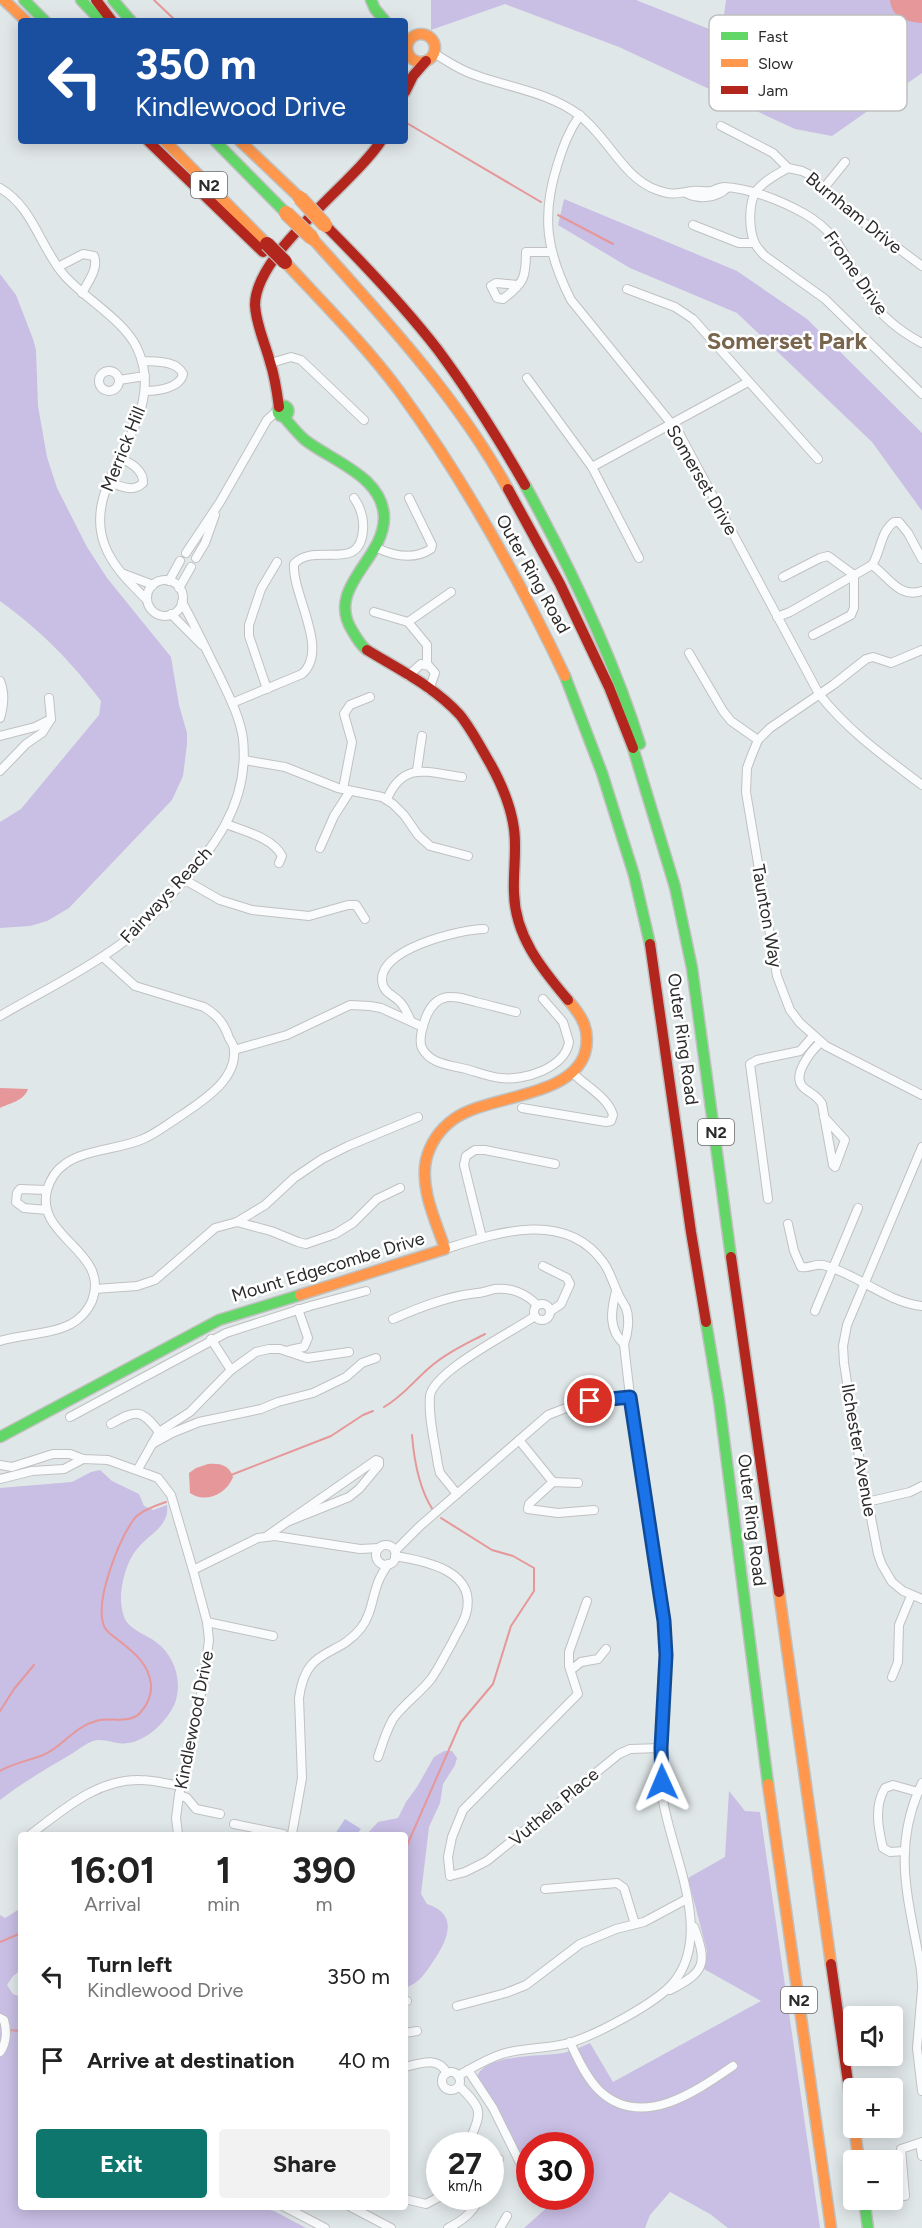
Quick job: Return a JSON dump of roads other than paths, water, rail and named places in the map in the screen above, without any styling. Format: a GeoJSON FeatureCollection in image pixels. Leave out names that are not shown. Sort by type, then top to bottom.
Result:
{"type":"FeatureCollection","features":[{"type":"Feature","properties":{"kind":"main road"},"geometry":{"type":"LineString","coordinates":[[4,0],[23,18]]}},
{"type":"Feature","properties":{"kind":"main road"},"geometry":{"type":"LineString","coordinates":[[15,0],[33,18]]}},
{"type":"Feature","properties":{"kind":"main road"},"geometry":{"type":"LineString","coordinates":[[24,0],[42,18]]}},
{"type":"Feature","properties":{"kind":"main road"},"geometry":{"type":"LineString","coordinates":[[81,0],[98,18]]}},
{"type":"Feature","properties":{"kind":"main road"},"geometry":{"type":"LineString","coordinates":[[96,0],[110,18]]}},
{"type":"Feature","properties":{"kind":"main road"},"geometry":{"type":"LineString","coordinates":[[113,0],[128,18]]}},
{"type":"Feature","properties":{"kind":"main road"},"geometry":{"type":"LineString","coordinates":[[371,0],[382,18]]}},
{"type":"Feature","properties":{"kind":"main road"},"geometry":{"type":"LineString","coordinates":[[408,85],[412,76],[430,57],[434,45],[431,39],[424,35],[411,33]]}},
{"type":"Feature","properties":{"kind":"main road"},"geometry":{"type":"LineString","coordinates":[[408,52],[418,62],[430,57]]}},
{"type":"Feature","properties":{"kind":"main road"},"geometry":{"type":"LineString","coordinates":[[408,56],[412,76]]}},
{"type":"Feature","properties":{"kind":"main road"},"geometry":{"type":"LineString","coordinates":[[151,144],[265,248]]}},
{"type":"Feature","properties":{"kind":"main road","name":"Outer Ring Road"},"geometry":{"type":"LineString","coordinates":[[165,144],[253,229],[265,248],[332,312],[419,419],[500,547],[559,661],[588,732],[634,875],[653,957],[692,1232],[719,1400],[766,1771],[831,2228]]}},
{"type":"Feature","properties":{"kind":"main road","name":"Outer Ring Road"},"geometry":{"type":"LineString","coordinates":[[219,144],[293,207],[318,232],[473,432],[504,482],[597,658],[631,742],[675,887],[692,968],[847,2078]]}},
{"type":"Feature","properties":{"kind":"main road"},"geometry":{"type":"LineString","coordinates":[[229,144],[318,232],[357,257],[411,318],[468,392],[556,542],[585,603],[633,720],[643,753],[647,800]]}},
{"type":"Feature","properties":{"kind":"main road"},"geometry":{"type":"LineString","coordinates":[[242,144],[293,207]]}},
{"type":"Feature","properties":{"kind":"main road"},"geometry":{"type":"LineString","coordinates":[[379,144],[370,158],[327,199],[294,236],[262,279],[256,294],[256,314],[271,363],[279,412],[307,442],[362,478],[376,494],[383,514],[383,527],[377,548],[346,592],[344,611],[346,622],[363,647],[449,703],[462,716],[506,795],[514,829],[514,904],[519,926],[534,956],[583,1018],[587,1029],[587,1049],[583,1061],[573,1072]]}},
{"type":"Feature","properties":{"kind":"main road","name":"Mount Edgecombe Drive"},"geometry":{"type":"LineString","coordinates":[[0,1437],[219,1320],[445,1249],[425,1182],[429,1152],[439,1133],[461,1114],[561,1081],[573,1072]]}},
{"type":"Feature","properties":{"kind":"main road","name":"Mount Edgecombe Drive"},"geometry":{"type":"LineString","coordinates":[[0,1447],[14,1431]]}},
{"type":"Feature","properties":{"kind":"main road"},"geometry":{"type":"LineString","coordinates":[[866,2210],[868,2228]]}},
{"type":"Feature","properties":{"kind":"street"},"geometry":{"type":"LineString","coordinates":[[430,57],[473,74],[545,97],[580,116]]}},
{"type":"Feature","properties":{"kind":"street","name":"Frome Drive"},"geometry":{"type":"LineString","coordinates":[[580,116],[601,136],[641,182],[660,191],[710,197],[724,192],[727,188],[755,193],[803,213],[829,231],[840,245],[868,297],[885,317],[922,343]]}},
{"type":"Feature","properties":{"kind":"street","name":"Somerset Drive"},"geometry":{"type":"LineString","coordinates":[[580,116],[566,136],[551,185],[547,225],[551,252],[558,275],[571,300],[679,434],[819,694],[834,714],[859,737],[922,785]]}},
{"type":"Feature","properties":{"kind":"street"},"geometry":{"type":"LineString","coordinates":[[721,126],[773,153],[788,168]]}},
{"type":"Feature","properties":{"kind":"street"},"geometry":{"type":"LineString","coordinates":[[824,188],[846,162]]}},
{"type":"Feature","properties":{"kind":"street","name":"Burnham Drive"},"geometry":{"type":"LineString","coordinates":[[755,193],[788,168],[808,174],[863,222],[922,266]]}},
{"type":"Feature","properties":{"kind":"street","name":"Merrick Hill"},"geometry":{"type":"LineString","coordinates":[[0,188],[24,209],[58,267],[82,293],[130,335],[142,362],[145,391],[136,425],[108,482],[101,506],[100,528],[108,553],[122,573],[147,600]]}},
{"type":"Feature","properties":{"kind":"street"},"geometry":{"type":"LineString","coordinates":[[755,193],[751,209],[754,243],[765,256],[825,299],[922,394]]}},
{"type":"Feature","properties":{"kind":"street"},"geometry":{"type":"LineString","coordinates":[[693,225],[739,243],[754,243]]}},
{"type":"Feature","properties":{"kind":"street"},"geometry":{"type":"LineString","coordinates":[[517,285],[525,276],[526,252],[551,252]]}},
{"type":"Feature","properties":{"kind":"street"},"geometry":{"type":"LineString","coordinates":[[58,267],[83,254],[94,256],[95,269],[82,293]]}},
{"type":"Feature","properties":{"kind":"street"},"geometry":{"type":"LineString","coordinates":[[627,289],[675,307],[693,319],[819,459]]}},
{"type":"Feature","properties":{"kind":"street"},"geometry":{"type":"LineString","coordinates":[[271,363],[291,357],[301,360],[363,420]]}},
{"type":"Feature","properties":{"kind":"street","name":"Merrick Hill"},"geometry":{"type":"LineString","coordinates":[[142,362],[171,364],[179,368],[183,374],[178,383],[166,388],[145,391]]}},
{"type":"Feature","properties":{"kind":"street"},"geometry":{"type":"LineString","coordinates":[[119,380],[145,376]]}},
{"type":"Feature","properties":{"kind":"street"},"geometry":{"type":"LineString","coordinates":[[527,378],[592,467],[639,558]]}},
{"type":"Feature","properties":{"kind":"street"},"geometry":{"type":"LineString","coordinates":[[592,467],[748,382]]}},
{"type":"Feature","properties":{"kind":"street"},"geometry":{"type":"LineString","coordinates":[[186,553],[279,412]]}},
{"type":"Feature","properties":{"kind":"street"},"geometry":{"type":"LineString","coordinates":[[108,482],[133,489],[143,483],[143,476],[138,470],[120,459]]}},
{"type":"Feature","properties":{"kind":"street"},"geometry":{"type":"LineString","coordinates":[[232,703],[302,674],[312,659],[313,646],[294,566],[296,561],[315,554],[343,556],[356,548],[362,540],[364,524],[363,515],[354,498]]}},
{"type":"Feature","properties":{"kind":"street"},"geometry":{"type":"LineString","coordinates":[[377,548],[399,556],[418,554],[431,549],[410,498]]}},
{"type":"Feature","properties":{"kind":"street"},"geometry":{"type":"LineString","coordinates":[[196,558],[205,543],[219,502]]}},
{"type":"Feature","properties":{"kind":"street"},"geometry":{"type":"LineString","coordinates":[[777,617],[790,612],[872,565],[886,530],[891,524],[896,522],[901,524],[922,559]]}},
{"type":"Feature","properties":{"kind":"street"},"geometry":{"type":"LineString","coordinates":[[783,578],[828,556],[854,575]]}},
{"type":"Feature","properties":{"kind":"street"},"geometry":{"type":"LineString","coordinates":[[170,581],[180,561]]}},
{"type":"Feature","properties":{"kind":"street"},"geometry":{"type":"LineString","coordinates":[[267,689],[251,642],[249,625],[261,589],[277,562]]}},
{"type":"Feature","properties":{"kind":"street"},"geometry":{"type":"LineString","coordinates":[[872,565],[899,590],[909,593],[922,591]]}},
{"type":"Feature","properties":{"kind":"street"},"geometry":{"type":"LineString","coordinates":[[147,600],[147,594],[153,585],[161,581],[170,581],[180,588],[191,567]]}},
{"type":"Feature","properties":{"kind":"street"},"geometry":{"type":"LineString","coordinates":[[122,573],[153,585]]}},
{"type":"Feature","properties":{"kind":"street"},"geometry":{"type":"LineString","coordinates":[[813,635],[848,617],[853,612],[854,575]]}},
{"type":"Feature","properties":{"kind":"street","name":"Fairways Reach"},"geometry":{"type":"LineString","coordinates":[[0,1016],[103,957],[121,944],[185,880],[216,842],[238,798],[244,760],[243,739],[232,703],[182,602],[180,588]]}},
{"type":"Feature","properties":{"kind":"street"},"geometry":{"type":"LineString","coordinates":[[408,622],[451,592]]}},
{"type":"Feature","properties":{"kind":"street","name":"Fairways Reach"},"geometry":{"type":"LineString","coordinates":[[147,600],[155,613],[171,615],[206,648]]}},
{"type":"Feature","properties":{"kind":"street"},"geometry":{"type":"LineString","coordinates":[[171,615],[176,612],[182,602]]}},
{"type":"Feature","properties":{"kind":"street"},"geometry":{"type":"LineString","coordinates":[[374,612],[408,622],[427,645],[426,664]]}},
{"type":"Feature","properties":{"kind":"street","name":"Taunton Way"},"geometry":{"type":"LineString","coordinates":[[922,650],[889,663],[873,657],[866,659],[782,719],[758,740],[747,768],[746,792],[777,976],[790,1010],[821,1042],[922,1095]]}},
{"type":"Feature","properties":{"kind":"street"},"geometry":{"type":"LineString","coordinates":[[689,653],[723,711],[731,721],[758,740]]}},
{"type":"Feature","properties":{"kind":"street"},"geometry":{"type":"LineString","coordinates":[[408,676],[419,666],[426,664],[435,673],[429,690]]}},
{"type":"Feature","properties":{"kind":"street"},"geometry":{"type":"LineString","coordinates":[[0,681],[4,694],[0,718]]}},
{"type":"Feature","properties":{"kind":"street"},"geometry":{"type":"LineString","coordinates":[[320,848],[346,790],[352,742],[344,714],[350,705],[370,697]]}},
{"type":"Feature","properties":{"kind":"street"},"geometry":{"type":"LineString","coordinates":[[0,771],[26,744],[42,733],[51,719],[49,698]]}},
{"type":"Feature","properties":{"kind":"street"},"geometry":{"type":"LineString","coordinates":[[0,736],[35,727],[51,719]]}},
{"type":"Feature","properties":{"kind":"street"},"geometry":{"type":"LineString","coordinates":[[417,770],[422,736]]}},
{"type":"Feature","properties":{"kind":"street"},"geometry":{"type":"LineString","coordinates":[[244,760],[285,767],[346,790],[387,799],[404,814],[418,835],[430,846],[468,856]]}},
{"type":"Feature","properties":{"kind":"street"},"geometry":{"type":"LineString","coordinates":[[387,799],[400,780],[417,770],[462,777]]}},
{"type":"Feature","properties":{"kind":"street"},"geometry":{"type":"LineString","coordinates":[[226,824],[266,842],[280,852],[282,856],[279,863]]}},
{"type":"Feature","properties":{"kind":"street"},"geometry":{"type":"LineString","coordinates":[[185,880],[220,900],[252,910],[309,916],[348,904],[356,905],[364,919]]}},
{"type":"Feature","properties":{"kind":"street"},"geometry":{"type":"LineString","coordinates":[[411,1021],[401,1002],[383,985],[383,973],[388,964],[412,946],[463,931],[484,929]]}},
{"type":"Feature","properties":{"kind":"street"},"geometry":{"type":"LineString","coordinates":[[0,1341],[53,1331],[71,1324],[88,1309],[95,1289],[90,1264],[55,1226],[47,1210],[47,1191],[58,1170],[70,1160],[142,1140],[212,1094],[227,1076],[234,1050],[226,1029],[214,1013],[204,1007],[135,986],[103,957]]}},
{"type":"Feature","properties":{"kind":"street"},"geometry":{"type":"LineString","coordinates":[[516,1012],[458,996],[448,996],[436,1002],[427,1014],[420,1039],[421,1046],[429,1057],[436,1061],[501,1078],[523,1077],[556,1063],[568,1047],[568,1035],[563,1022],[543,999]]}},
{"type":"Feature","properties":{"kind":"street"},"geometry":{"type":"LineString","coordinates":[[234,1050],[286,1035],[350,1005],[381,1008],[423,1027]]}},
{"type":"Feature","properties":{"kind":"street"},"geometry":{"type":"LineString","coordinates":[[768,1199],[750,1064],[757,1060],[798,1052],[813,1036]]}},
{"type":"Feature","properties":{"kind":"street"},"geometry":{"type":"LineString","coordinates":[[821,1042],[804,1063],[801,1083],[819,1099],[835,1167],[845,1140],[824,1117]]}},
{"type":"Feature","properties":{"kind":"street"},"geometry":{"type":"LineString","coordinates":[[522,1108],[611,1121],[613,1115],[607,1104],[584,1085],[573,1072]]}},
{"type":"Feature","properties":{"kind":"street"},"geometry":{"type":"LineString","coordinates":[[95,1289],[137,1286],[155,1280],[215,1228],[237,1222],[265,1205],[294,1178],[322,1159],[418,1117]]}},
{"type":"Feature","properties":{"kind":"street","name":"Ilchester Avenue"},"geometry":{"type":"LineString","coordinates":[[922,1147],[847,1326],[843,1353],[867,1502],[882,1565],[892,1582],[911,1596],[922,1599]]}},
{"type":"Feature","properties":{"kind":"street"},"geometry":{"type":"LineString","coordinates":[[482,1238],[464,1165],[466,1156],[475,1150],[485,1150],[555,1164]]}},
{"type":"Feature","properties":{"kind":"street"},"geometry":{"type":"LineString","coordinates":[[47,1191],[24,1188],[20,1189],[16,1198],[16,1202],[24,1208],[47,1210]]}},
{"type":"Feature","properties":{"kind":"street"},"geometry":{"type":"LineString","coordinates":[[237,1222],[306,1244],[335,1234],[353,1223],[377,1199],[400,1188]]}},
{"type":"Feature","properties":{"kind":"street"},"geometry":{"type":"LineString","coordinates":[[815,1311],[858,1208]]}},
{"type":"Feature","properties":{"kind":"street"},"geometry":{"type":"LineString","coordinates":[[788,1224],[794,1251],[801,1267],[819,1264],[833,1268],[908,1303],[922,1306]]}},
{"type":"Feature","properties":{"kind":"street"},"geometry":{"type":"LineString","coordinates":[[445,1249],[482,1238],[531,1228],[564,1233],[581,1241],[595,1253],[611,1275],[616,1291],[626,1309],[628,1335],[624,1344],[630,1397],[664,1621],[666,1655],[661,1748],[662,1794],[667,1824],[687,1899],[692,1934],[687,1956],[675,1981],[663,1993]]}},
{"type":"Feature","properties":{"kind":"street"},"geometry":{"type":"LineString","coordinates":[[537,1305],[534,1311],[535,1316],[539,1320],[545,1320],[551,1311],[561,1304],[569,1288],[569,1280],[543,1266]]}},
{"type":"Feature","properties":{"kind":"street"},"geometry":{"type":"LineString","coordinates":[[393,1319],[412,1310],[457,1296],[496,1289],[517,1292],[537,1305],[546,1305],[551,1311]]}},
{"type":"Feature","properties":{"kind":"street"},"geometry":{"type":"LineString","coordinates":[[70,1417],[211,1340],[298,1309],[366,1291]]}},
{"type":"Feature","properties":{"kind":"street"},"geometry":{"type":"LineString","coordinates":[[616,1291],[612,1310],[613,1323],[615,1335],[624,1344]]}},
{"type":"Feature","properties":{"kind":"street"},"geometry":{"type":"LineString","coordinates":[[138,1469],[159,1432],[202,1402],[231,1370],[256,1352],[304,1347],[308,1338],[298,1309]]}},
{"type":"Feature","properties":{"kind":"street"},"geometry":{"type":"LineString","coordinates":[[457,1494],[440,1473],[438,1465],[430,1404],[432,1390],[458,1365],[535,1316]]}},
{"type":"Feature","properties":{"kind":"street"},"geometry":{"type":"LineString","coordinates":[[211,1340],[231,1370]]}},
{"type":"Feature","properties":{"kind":"street"},"geometry":{"type":"LineString","coordinates":[[290,1350],[308,1358],[349,1352]]}},
{"type":"Feature","properties":{"kind":"street"},"geometry":{"type":"LineString","coordinates":[[151,1444],[189,1425],[261,1409],[313,1393],[346,1377],[362,1363],[376,1358]]}},
{"type":"Feature","properties":{"kind":"street"},"geometry":{"type":"LineString","coordinates":[[292,1832],[302,1778],[300,1687],[313,1662],[323,1653],[352,1638],[362,1628],[369,1614],[379,1580],[388,1564],[393,1561],[395,1554],[410,1536],[548,1415],[563,1408],[590,1401],[630,1397]]}},
{"type":"Feature","properties":{"kind":"street"},"geometry":{"type":"LineString","coordinates":[[111,1425],[133,1413],[139,1413],[150,1420],[159,1432]]}},
{"type":"Feature","properties":{"kind":"street"},"geometry":{"type":"LineString","coordinates":[[519,1440],[553,1482]]}},
{"type":"Feature","properties":{"kind":"street","name":"Kindlewood Drive"},"geometry":{"type":"LineString","coordinates":[[0,1465],[12,1467],[52,1454],[70,1454],[83,1459],[108,1460],[158,1478],[171,1496],[207,1622],[207,1661],[179,1795],[176,1818],[178,1832]]}},
{"type":"Feature","properties":{"kind":"street","name":"Kindlewood Drive"},"geometry":{"type":"LineString","coordinates":[[0,1479],[32,1471],[64,1469],[83,1459]]}},
{"type":"Feature","properties":{"kind":"street"},"geometry":{"type":"LineString","coordinates":[[267,1536],[376,1460],[380,1461],[379,1466],[349,1497],[289,1521]]}},
{"type":"Feature","properties":{"kind":"street"},"geometry":{"type":"LineString","coordinates":[[578,1483],[553,1482],[529,1504],[528,1509],[558,1513],[594,1510]]}},
{"type":"Feature","properties":{"kind":"street"},"geometry":{"type":"LineString","coordinates":[[867,1502],[910,1492],[922,1486]]}},
{"type":"Feature","properties":{"kind":"street"},"geometry":{"type":"LineString","coordinates":[[193,1570],[258,1538],[267,1536],[360,1549],[382,1546],[410,1536]]}},
{"type":"Feature","properties":{"kind":"street"},"geometry":{"type":"LineString","coordinates":[[378,1757],[385,1735],[394,1719],[431,1679],[442,1661],[465,1615],[467,1604],[461,1584],[452,1574],[423,1561],[395,1554],[382,1546]]}},
{"type":"Feature","properties":{"kind":"street"},"geometry":{"type":"LineString","coordinates":[[379,1580],[377,1559],[382,1546]]}},
{"type":"Feature","properties":{"kind":"street"},"geometry":{"type":"LineString","coordinates":[[360,1549],[382,1564],[388,1564]]}},
{"type":"Feature","properties":{"kind":"street"},"geometry":{"type":"LineString","coordinates":[[892,1677],[898,1662],[899,1625],[911,1596]]}},
{"type":"Feature","properties":{"kind":"street"},"geometry":{"type":"LineString","coordinates":[[587,1601],[568,1652],[571,1670],[581,1662],[598,1659],[606,1649]]}},
{"type":"Feature","properties":{"kind":"street"},"geometry":{"type":"LineString","coordinates":[[207,1622],[273,1636]]}},
{"type":"Feature","properties":{"kind":"street","name":"Vuthela Place"},"geometry":{"type":"LineString","coordinates":[[571,1670],[578,1694],[463,1810],[452,1837],[448,1857],[450,1876],[465,1872],[487,1861],[620,1754],[630,1749],[661,1748]]}},
{"type":"Feature","properties":{"kind":"street"},"geometry":{"type":"LineString","coordinates":[[34,1832],[86,1794],[113,1784],[140,1780],[182,1786]]}},
{"type":"Feature","properties":{"kind":"street"},"geometry":{"type":"LineString","coordinates":[[922,1783],[911,1814],[905,1851],[904,1878],[917,1943],[922,1987],[917,2048],[922,2091]]}},
{"type":"Feature","properties":{"kind":"street"},"geometry":{"type":"LineString","coordinates":[[905,1851],[890,1852],[884,1848],[878,1822],[881,1795],[885,1788],[893,1785],[918,1792]]}},
{"type":"Feature","properties":{"kind":"street"},"geometry":{"type":"LineString","coordinates":[[179,1795],[187,1798],[196,1809],[220,1814]]}},
{"type":"Feature","properties":{"kind":"street"},"geometry":{"type":"LineString","coordinates":[[234,1824],[273,1832]]}},
{"type":"Feature","properties":{"kind":"street"},"geometry":{"type":"LineString","coordinates":[[545,1889],[617,1883],[624,1888],[635,1924]]}},
{"type":"Feature","properties":{"kind":"street"},"geometry":{"type":"LineString","coordinates":[[457,2006],[506,1993],[526,1985],[594,1936],[656,1917],[687,1899]]}},
{"type":"Feature","properties":{"kind":"street"},"geometry":{"type":"LineString","coordinates":[[458,2076],[504,2053],[570,2042],[621,2018],[693,1978],[701,1964],[702,1948],[690,1918]]}},
{"type":"Feature","properties":{"kind":"street"},"geometry":{"type":"LineString","coordinates":[[0,2018],[4,2020],[6,2029],[4,2047],[0,2052]]}},
{"type":"Feature","properties":{"kind":"street"},"geometry":{"type":"LineString","coordinates":[[408,2033],[417,2031]]}},
{"type":"Feature","properties":{"kind":"street"},"geometry":{"type":"LineString","coordinates":[[570,2042],[578,2060],[602,2093],[615,2102],[628,2106],[647,2107],[672,2103],[697,2091],[733,2066]]}},
{"type":"Feature","properties":{"kind":"street"},"geometry":{"type":"LineString","coordinates":[[408,2066],[435,2062],[440,2063],[447,2073]]}},
{"type":"Feature","properties":{"kind":"street"},"geometry":{"type":"LineString","coordinates":[[468,2070],[493,2108],[516,2155]]}},
{"type":"Feature","properties":{"kind":"street"},"geometry":{"type":"LineString","coordinates":[[447,2073],[454,2073],[460,2079],[459,2086],[453,2090],[446,2088],[443,2080],[447,2073]]}},
{"type":"Feature","properties":{"kind":"street"},"geometry":{"type":"LineString","coordinates":[[459,2086],[476,2101],[479,2109],[473,2132]]}},
{"type":"Feature","properties":{"kind":"street"},"geometry":{"type":"LineString","coordinates":[[905,2196],[901,2149],[921,2143],[922,2156]]}},
{"type":"Feature","properties":{"kind":"street"},"geometry":{"type":"LineString","coordinates":[[408,2200],[426,2204]]}},
{"type":"Feature","properties":{"kind":"street"},"geometry":{"type":"LineString","coordinates":[[291,2210],[325,2228]]}},
{"type":"Feature","properties":{"kind":"street"},"geometry":{"type":"LineString","coordinates":[[357,2210],[391,2228]]}},
{"type":"Feature","properties":{"kind":"street"},"geometry":{"type":"LineString","coordinates":[[448,2228],[466,2218],[471,2210]]}},
{"type":"Feature","properties":{"kind":"street"},"geometry":{"type":"LineString","coordinates":[[500,2228],[507,2216]]}},
{"type":"Feature","properties":{"kind":"waterway"},"geometry":{"type":"LineString","coordinates":[[154,0],[173,18]]}},
{"type":"Feature","properties":{"kind":"waterway"},"geometry":{"type":"LineString","coordinates":[[408,124],[541,202]]}},
{"type":"Feature","properties":{"kind":"waterway"},"geometry":{"type":"LineString","coordinates":[[558,215],[613,244]]}},
{"type":"Feature","properties":{"kind":"waterway"},"geometry":{"type":"LineString","coordinates":[[384,1407],[397,1399],[442,1358],[485,1334]]}},
{"type":"Feature","properties":{"kind":"waterway"},"geometry":{"type":"LineString","coordinates":[[231,1475],[331,1436],[373,1411]]}},
{"type":"Feature","properties":{"kind":"waterway"},"geometry":{"type":"LineString","coordinates":[[412,1435],[418,1474],[433,1510]]}},
{"type":"Feature","properties":{"kind":"waterway"},"geometry":{"type":"LineString","coordinates":[[0,1771],[50,1752],[88,1724],[101,1720],[131,1718],[145,1707],[151,1688],[147,1670],[134,1653],[105,1628],[102,1602],[115,1555],[134,1519],[144,1511],[166,1502]]}},
{"type":"Feature","properties":{"kind":"waterway"},"geometry":{"type":"LineString","coordinates":[[408,1843],[461,1722],[493,1684],[511,1626],[534,1591],[534,1568],[513,1556],[492,1550],[441,1518]]}},
{"type":"Feature","properties":{"kind":"waterway"},"geometry":{"type":"LineString","coordinates":[[0,1711],[14,1689],[34,1665]]}},
{"type":"Feature","properties":{"kind":"waterway"},"geometry":{"type":"LineString","coordinates":[[0,1942],[18,1934]]}},
{"type":"Feature","properties":{"kind":"waterway"},"geometry":{"type":"LineString","coordinates":[[9,2030],[18,2031]]}},
{"type":"Feature","properties":{"kind":"district","name":"Somerset Park"},"geometry":{"type":"Point","coordinates":[787,340]}}]}
